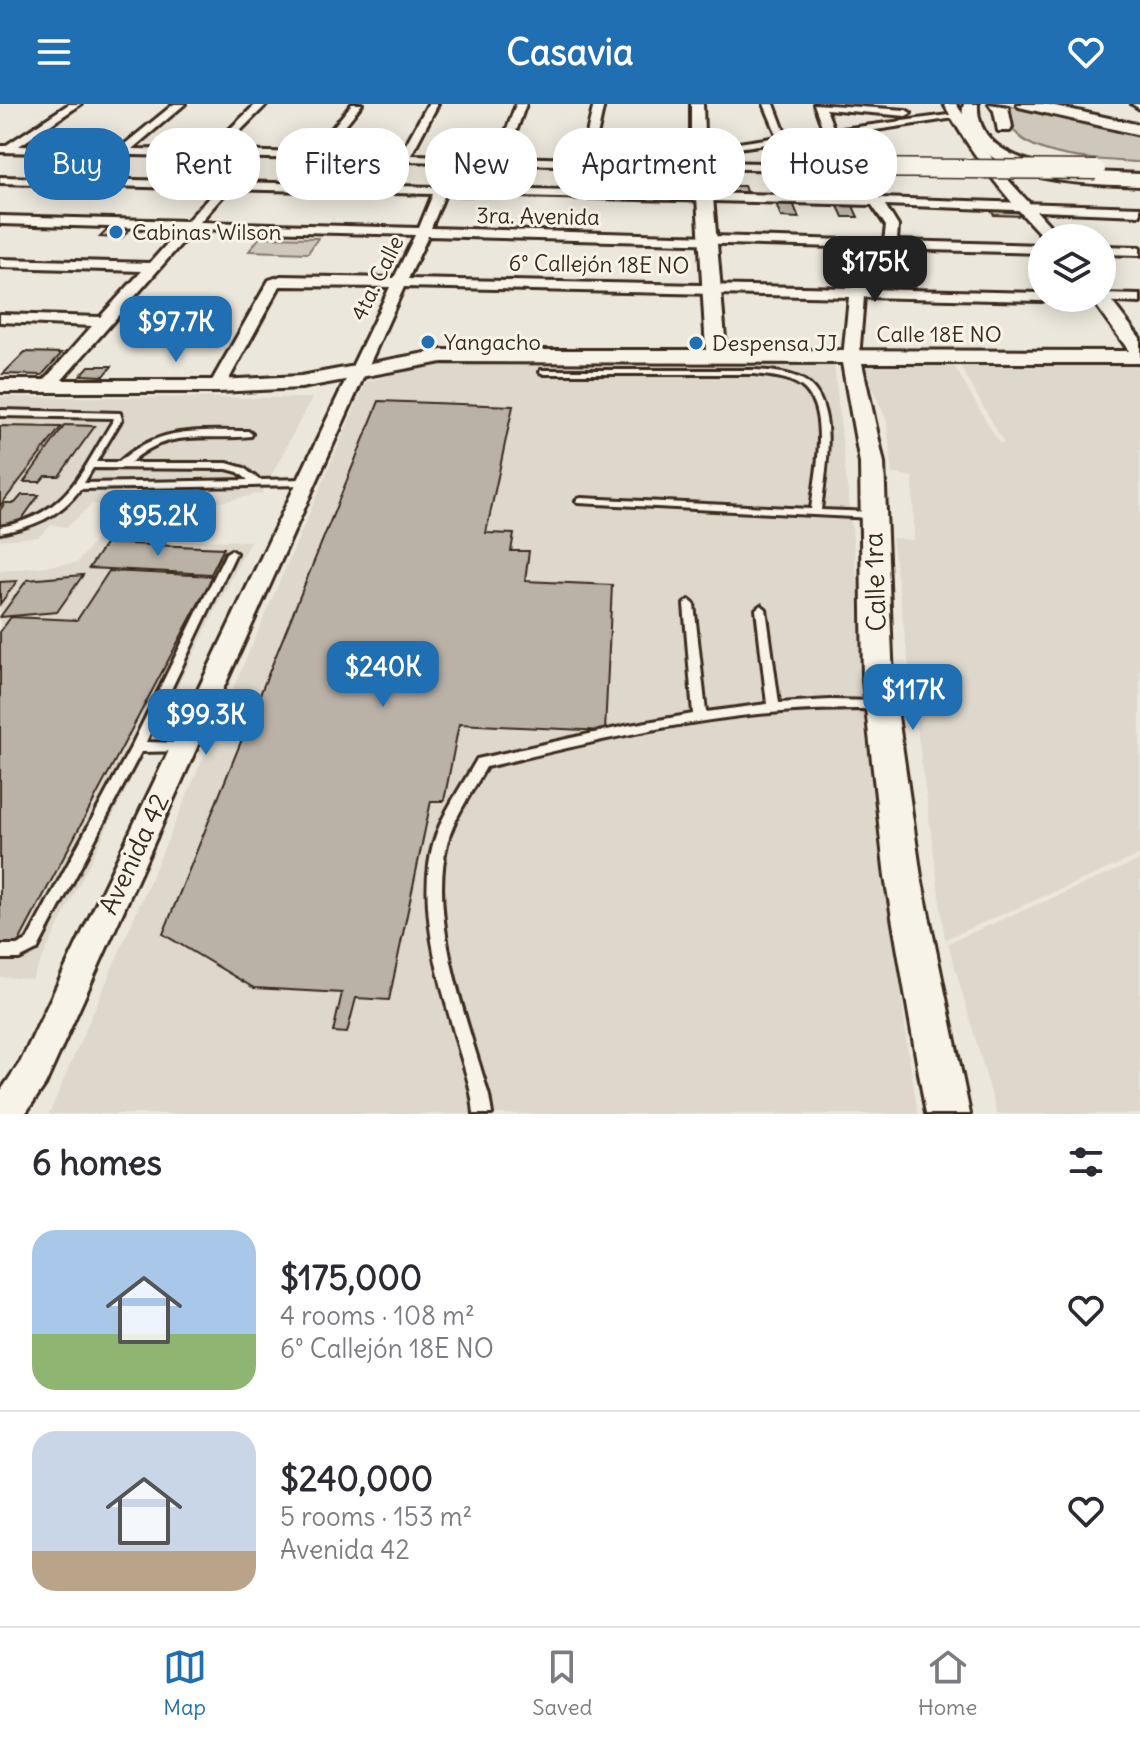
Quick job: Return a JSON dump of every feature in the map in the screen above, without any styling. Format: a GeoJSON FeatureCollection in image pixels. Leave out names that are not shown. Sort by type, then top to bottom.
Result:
{"type":"FeatureCollection","features":[{"type":"Feature","properties":{"kind":"main road"},"geometry":{"type":"LineString","coordinates":[[970,104],[970,118],[986,145],[1008,160],[1034,158],[1140,165]]}},
{"type":"Feature","properties":{"kind":"main road"},"geometry":{"type":"LineString","coordinates":[[970,104],[996,138],[1011,151],[1053,166],[1140,180]]}},
{"type":"Feature","properties":{"kind":"main road"},"geometry":{"type":"LineString","coordinates":[[985,104],[1010,133],[997,104]]}},
{"type":"Feature","properties":{"kind":"main road"},"geometry":{"type":"LineString","coordinates":[[1025,104],[1140,130]]}},
{"type":"Feature","properties":{"kind":"main road"},"geometry":{"type":"LineString","coordinates":[[1037,104],[1064,111],[1109,114],[1130,110],[1138,104]]}},
{"type":"Feature","properties":{"kind":"main road"},"geometry":{"type":"LineString","coordinates":[[981,154],[1011,168],[1054,174]]}},
{"type":"Feature","properties":{"kind":"main road"},"geometry":{"type":"LineString","coordinates":[[1034,158],[1100,174]]}},
{"type":"Feature","properties":{"kind":"main road"},"geometry":{"type":"LineString","coordinates":[[897,169],[1100,174]]}},
{"type":"Feature","properties":{"kind":"main road"},"geometry":{"type":"LineString","coordinates":[[897,170],[1054,174],[1140,171]]}},
{"type":"Feature","properties":{"kind":"street"},"geometry":{"type":"LineString","coordinates":[[3,149],[76,104]]}},
{"type":"Feature","properties":{"kind":"street"},"geometry":{"type":"LineString","coordinates":[[130,145],[180,104]]}},
{"type":"Feature","properties":{"kind":"street"},"geometry":{"type":"LineString","coordinates":[[238,128],[262,104]]}},
{"type":"Feature","properties":{"kind":"street"},"geometry":{"type":"LineString","coordinates":[[338,128],[357,104]]}},
{"type":"Feature","properties":{"kind":"street"},"geometry":{"type":"LineString","coordinates":[[409,149],[433,104]]}},
{"type":"Feature","properties":{"kind":"street"},"geometry":{"type":"LineString","coordinates":[[512,128],[521,104]]}},
{"type":"Feature","properties":{"kind":"street"},"geometry":{"type":"LineString","coordinates":[[594,128],[599,104]]}},
{"type":"Feature","properties":{"kind":"street"},"geometry":{"type":"LineString","coordinates":[[697,104],[697,128]]}},
{"type":"Feature","properties":{"kind":"street"},"geometry":{"type":"LineString","coordinates":[[745,148],[784,139],[769,104]]}},
{"type":"Feature","properties":{"kind":"street"},"geometry":{"type":"LineString","coordinates":[[828,128],[819,105],[940,117]]}},
{"type":"Feature","properties":{"kind":"street"},"geometry":{"type":"LineString","coordinates":[[869,128],[940,117],[953,110],[995,173],[1039,224]]}},
{"type":"Feature","properties":{"kind":"street"},"geometry":{"type":"LineString","coordinates":[[3,149],[24,150]]}},
{"type":"Feature","properties":{"kind":"street"},"geometry":{"type":"LineString","coordinates":[[0,180],[146,184]]}},
{"type":"Feature","properties":{"kind":"street"},"geometry":{"type":"LineString","coordinates":[[260,187],[425,191]]}},
{"type":"Feature","properties":{"kind":"street"},"geometry":{"type":"LineString","coordinates":[[745,198],[1140,211]]}},
{"type":"Feature","properties":{"kind":"street"},"geometry":{"type":"LineString","coordinates":[[47,386],[212,200]]}},
{"type":"Feature","properties":{"kind":"street","name":"4ta. Calle"},"geometry":{"type":"LineString","coordinates":[[355,372],[436,200]]}},
{"type":"Feature","properties":{"kind":"street"},"geometry":{"type":"LineString","coordinates":[[705,200],[716,356]]}},
{"type":"Feature","properties":{"kind":"street"},"geometry":{"type":"LineString","coordinates":[[876,201],[892,226],[886,244]]}},
{"type":"Feature","properties":{"kind":"street","name":"3ra. Avenida"},"geometry":{"type":"LineString","coordinates":[[0,220],[1028,249]]}},
{"type":"Feature","properties":{"kind":"street","name":"Calle 1ra"},"geometry":{"type":"LineString","coordinates":[[886,244],[857,292],[851,358],[872,463],[881,705],[903,877],[948,1114]]}},
{"type":"Feature","properties":{"kind":"street"},"geometry":{"type":"LineString","coordinates":[[1116,250],[1140,251]]}},
{"type":"Feature","properties":{"kind":"street"},"geometry":{"type":"LineString","coordinates":[[0,263],[152,267]]}},
{"type":"Feature","properties":{"kind":"street","name":"6° Callejón 18E NO"},"geometry":{"type":"LineString","coordinates":[[217,386],[278,281],[1028,297]]}},
{"type":"Feature","properties":{"kind":"street"},"geometry":{"type":"LineString","coordinates":[[1116,298],[1140,299]]}},
{"type":"Feature","properties":{"kind":"street"},"geometry":{"type":"LineString","coordinates":[[1111,312],[1140,354]]}},
{"type":"Feature","properties":{"kind":"street"},"geometry":{"type":"LineString","coordinates":[[0,318],[102,322]]}},
{"type":"Feature","properties":{"kind":"street","name":"Calle 18E NO"},"geometry":{"type":"LineString","coordinates":[[0,386],[217,386],[301,382],[442,356],[851,358],[1140,354]]}},
{"type":"Feature","properties":{"kind":"street","name":"Avenida 42"},"geometry":{"type":"LineString","coordinates":[[5,1114],[33,1073],[355,372]]}},
{"type":"Feature","properties":{"kind":"lane"},"geometry":{"type":"LineString","coordinates":[[544,372],[754,372],[783,376],[798,382],[810,389],[824,421],[816,511]]}},
{"type":"Feature","properties":{"kind":"lane"},"geometry":{"type":"LineString","coordinates":[[0,413],[117,415],[118,419],[68,502],[25,527],[0,530]]}},
{"type":"Feature","properties":{"kind":"lane"},"geometry":{"type":"LineString","coordinates":[[122,465],[134,451],[156,439],[178,434],[248,434]]}},
{"type":"Feature","properties":{"kind":"lane"},"geometry":{"type":"LineString","coordinates":[[90,465],[227,466],[241,470],[257,483]]}},
{"type":"Feature","properties":{"kind":"lane"},"geometry":{"type":"LineString","coordinates":[[77,486],[305,482]]}},
{"type":"Feature","properties":{"kind":"lane"},"geometry":{"type":"LineString","coordinates":[[581,501],[873,515]]}},
{"type":"Feature","properties":{"kind":"lane"},"geometry":{"type":"LineString","coordinates":[[0,952],[19,952],[32,945],[137,747],[231,553]]}},
{"type":"Feature","properties":{"kind":"lane"},"geometry":{"type":"LineString","coordinates":[[689,604],[700,718]]}},
{"type":"Feature","properties":{"kind":"lane"},"geometry":{"type":"LineString","coordinates":[[761,609],[773,706]]}},
{"type":"Feature","properties":{"kind":"lane"},"geometry":{"type":"LineString","coordinates":[[483,1114],[481,1096],[450,985],[435,910],[440,844],[482,763],[651,724],[773,706],[881,705]]}},
{"type":"Feature","properties":{"kind":"lane"},"geometry":{"type":"LineString","coordinates":[[137,747],[182,748]]}},
{"type":"Feature","properties":{"kind":"shaded area"},"geometry":{"type":"Polygon","coordinates":[[[1003,104],[1140,135],[1140,162],[1074,157],[1040,148],[1015,132],[1003,104]]]}},
{"type":"Feature","properties":{"kind":"shaded area"},"geometry":{"type":"Polygon","coordinates":[[[260,237],[318,238],[308,253],[249,251],[260,237]]]}},
{"type":"Feature","properties":{"kind":"shaded area"},"geometry":{"type":"Polygon","coordinates":[[[861,363],[953,364],[999,443],[1004,443],[959,364],[1140,366],[1140,855],[945,939],[892,538],[914,540],[913,477],[892,473],[887,421],[861,363]]]}},
{"type":"Feature","properties":{"kind":"shaded area"},"geometry":{"type":"Polygon","coordinates":[[[834,364],[907,1045],[918,1114],[49,1114],[366,382],[404,371],[447,365],[834,364]]]}},
{"type":"Feature","properties":{"kind":"shaded area"},"geometry":{"type":"Polygon","coordinates":[[[0,397],[312,398],[262,493],[191,509],[92,504],[67,527],[52,525],[38,537],[0,540],[0,397]]]}},
{"type":"Feature","properties":{"kind":"shaded area"},"geometry":{"type":"Polygon","coordinates":[[[96,539],[250,541],[32,979],[0,977],[0,571],[77,563],[96,539]]]}},
{"type":"Feature","properties":{"kind":"shaded area"},"geometry":{"type":"Polygon","coordinates":[[[1140,860],[1140,1114],[997,1114],[948,943],[1140,860]]]}},
{"type":"Feature","properties":{"kind":"building"},"geometry":{"type":"Polygon","coordinates":[[[776,203],[793,203],[799,218],[781,217],[776,203]]]}},
{"type":"Feature","properties":{"kind":"building"},"geometry":{"type":"Polygon","coordinates":[[[838,206],[853,206],[858,217],[843,217],[838,206]]]}},
{"type":"Feature","properties":{"kind":"building"},"geometry":{"type":"Polygon","coordinates":[[[989,208],[1017,208],[1022,216],[994,215],[989,208]]]}},
{"type":"Feature","properties":{"kind":"building"},"geometry":{"type":"Polygon","coordinates":[[[108,229],[129,230],[122,238],[100,237],[108,229]]]}},
{"type":"Feature","properties":{"kind":"building"},"geometry":{"type":"Polygon","coordinates":[[[25,352],[62,353],[42,375],[3,374],[25,352]]]}},
{"type":"Feature","properties":{"kind":"building"},"geometry":{"type":"Polygon","coordinates":[[[89,366],[112,366],[104,376],[81,375],[89,366]]]}},
{"type":"Feature","properties":{"kind":"building"},"geometry":{"type":"Polygon","coordinates":[[[379,401],[513,406],[486,533],[514,534],[511,551],[529,551],[525,581],[612,585],[605,731],[459,724],[444,801],[431,801],[389,1000],[356,998],[347,1033],[333,1032],[342,993],[254,988],[163,934],[379,401]]]}},
{"type":"Feature","properties":{"kind":"building"},"geometry":{"type":"Polygon","coordinates":[[[65,425],[95,426],[59,476],[45,476],[40,482],[24,482],[65,425]]]}},
{"type":"Feature","properties":{"kind":"building"},"geometry":{"type":"Polygon","coordinates":[[[0,426],[61,427],[0,506],[0,426]]]}},
{"type":"Feature","properties":{"kind":"building"},"geometry":{"type":"Polygon","coordinates":[[[22,495],[39,495],[17,526],[0,525],[0,510],[5,503],[15,503],[22,495]]]}},
{"type":"Feature","properties":{"kind":"building"},"geometry":{"type":"Polygon","coordinates":[[[106,543],[224,548],[211,574],[89,568],[106,543]]]}},
{"type":"Feature","properties":{"kind":"building"},"geometry":{"type":"Polygon","coordinates":[[[109,571],[213,576],[15,949],[0,948],[0,632],[11,617],[77,620],[109,571]]]}},
{"type":"Feature","properties":{"kind":"building"},"geometry":{"type":"Polygon","coordinates":[[[83,575],[57,612],[0,617],[27,580],[83,575]]]}},
{"type":"Feature","properties":{"kind":"building"},"geometry":{"type":"Polygon","coordinates":[[[17,581],[0,604],[0,582],[17,581]]]}},
{"type":"Feature","properties":{"kind":"place","name":"Cabinas Wilson"},"geometry":{"type":"Point","coordinates":[116,232]}},
{"type":"Feature","properties":{"kind":"place","name":"Yangacho"},"geometry":{"type":"Point","coordinates":[428,342]}},
{"type":"Feature","properties":{"kind":"place","name":"Despensa JJ"},"geometry":{"type":"Point","coordinates":[696,343]}}]}
